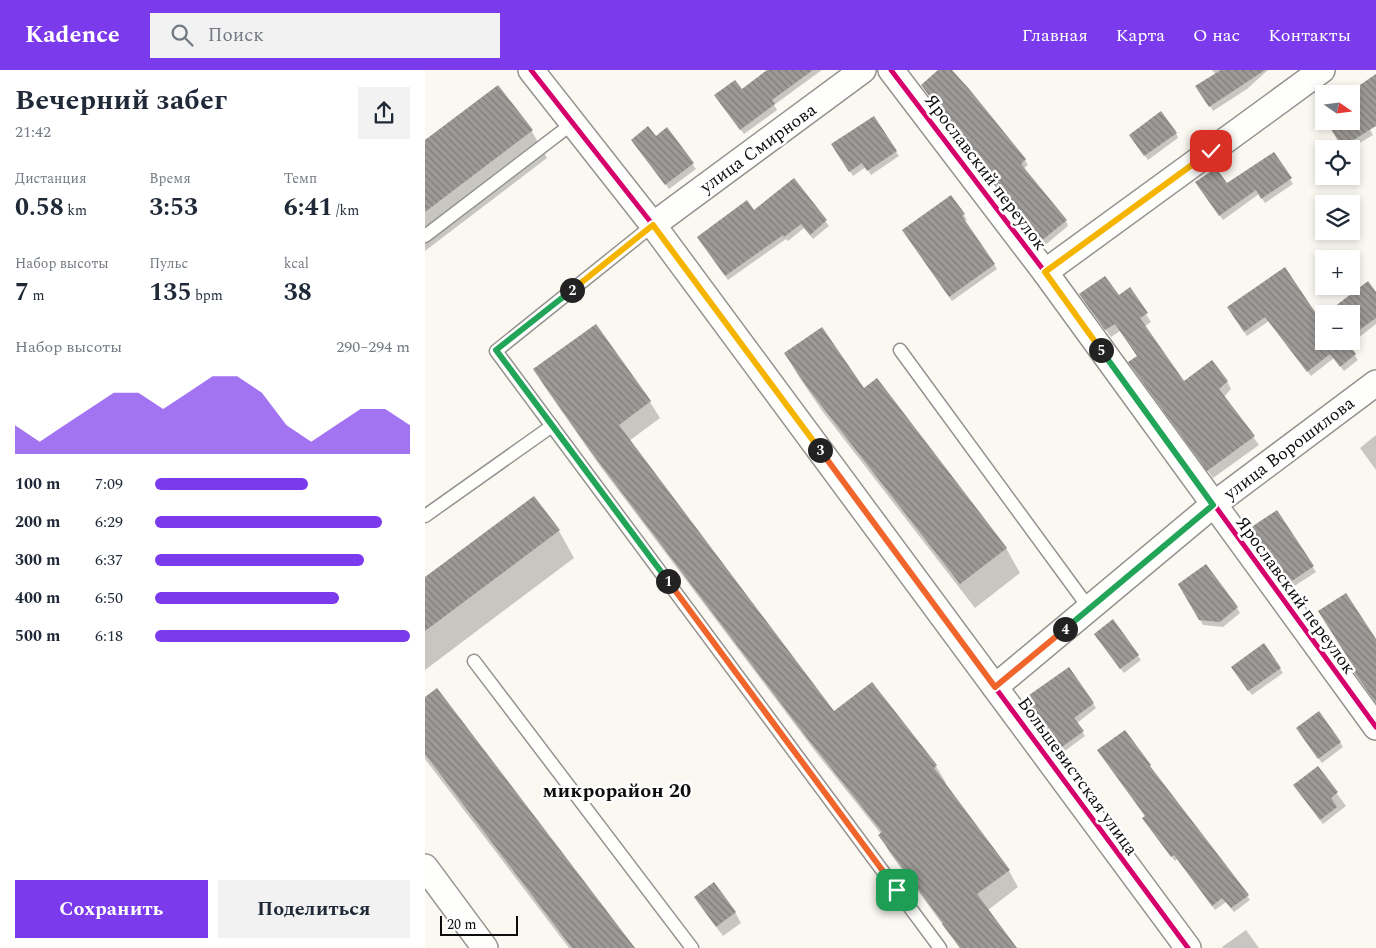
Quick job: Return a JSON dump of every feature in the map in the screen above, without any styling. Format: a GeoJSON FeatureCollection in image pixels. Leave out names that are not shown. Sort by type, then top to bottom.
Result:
{"type":"FeatureCollection","features":[{"type":"Feature","properties":{"kind":"street","name":"Большевистская улица"},"geometry":{"type":"LineString","coordinates":[[531,70],[653,225],[1187,948]]}},
{"type":"Feature","properties":{"kind":"street","name":"улица Смирнова"},"geometry":{"type":"LineString","coordinates":[[653,225],[863,70]]}},
{"type":"Feature","properties":{"kind":"street","name":"Ярославский переулок"},"geometry":{"type":"LineString","coordinates":[[891,70],[1045,272],[1376,727]]}},
{"type":"Feature","properties":{"kind":"street"},"geometry":{"type":"LineString","coordinates":[[1045,272],[1321,70]]}},
{"type":"Feature","properties":{"kind":"street","name":"улица Ворошилова"},"geometry":{"type":"LineString","coordinates":[[995,687],[1213,505],[1376,383]]}},
{"type":"Feature","properties":{"kind":"street"},"geometry":{"type":"LineString","coordinates":[[425,867],[485,948]]}},
{"type":"Feature","properties":{"kind":"lane"},"geometry":{"type":"LineString","coordinates":[[425,236],[573,123]]}},
{"type":"Feature","properties":{"kind":"lane"},"geometry":{"type":"LineString","coordinates":[[653,225],[496,350],[940,948]]}},
{"type":"Feature","properties":{"kind":"lane"},"geometry":{"type":"LineString","coordinates":[[900,350],[1089,608]]}},
{"type":"Feature","properties":{"kind":"lane"},"geometry":{"type":"LineString","coordinates":[[425,516],[552,426]]}},
{"type":"Feature","properties":{"kind":"lane"},"geometry":{"type":"LineString","coordinates":[[474,661],[692,948]]}},
{"type":"Feature","properties":{"kind":"building"},"geometry":{"type":"Polygon","coordinates":[[[767,70],[813,70],[772,100],[775,104],[740,130],[714,95],[735,80],[742,89],[767,70]]]}},
{"type":"Feature","properties":{"kind":"building"},"geometry":{"type":"Polygon","coordinates":[[[938,70],[952,70],[970,90],[1026,159],[1021,164],[1067,220],[1040,242],[921,85],[938,70]]]}},
{"type":"Feature","properties":{"kind":"building"},"geometry":{"type":"Polygon","coordinates":[[[1221,70],[1265,70],[1209,107],[1195,86],[1221,70]]]}},
{"type":"Feature","properties":{"kind":"building"},"geometry":{"type":"Polygon","coordinates":[[[1376,74],[1376,126],[1353,140],[1338,140],[1332,130],[1360,130],[1360,85],[1376,74]]]}},
{"type":"Feature","properties":{"kind":"building"},"geometry":{"type":"Polygon","coordinates":[[[498,85],[533,130],[425,212],[425,140],[498,85]]]}},
{"type":"Feature","properties":{"kind":"building"},"geometry":{"type":"Polygon","coordinates":[[[1161,111],[1177,133],[1144,156],[1129,135],[1161,111]]]}},
{"type":"Feature","properties":{"kind":"building"},"geometry":{"type":"Polygon","coordinates":[[[874,116],[897,151],[867,171],[862,163],[849,172],[831,144],[874,116]]]}},
{"type":"Feature","properties":{"kind":"building"},"geometry":{"type":"Polygon","coordinates":[[[648,126],[656,136],[667,127],[694,163],[665,185],[631,140],[648,126]]]}},
{"type":"Feature","properties":{"kind":"building"},"geometry":{"type":"Polygon","coordinates":[[[1274,152],[1292,178],[1261,199],[1256,190],[1219,216],[1195,182],[1216,168],[1227,183],[1274,152]]]}},
{"type":"Feature","properties":{"kind":"building"},"geometry":{"type":"Polygon","coordinates":[[[794,178],[827,220],[810,235],[801,224],[725,276],[697,237],[747,200],[754,210],[794,178]]]}},
{"type":"Feature","properties":{"kind":"building"},"geometry":{"type":"Polygon","coordinates":[[[951,195],[965,214],[962,216],[995,264],[949,297],[902,230],[951,195]]]}},
{"type":"Feature","properties":{"kind":"building"},"geometry":{"type":"Polygon","coordinates":[[[1285,267],[1315,312],[1315,350],[1353,350],[1356,354],[1340,367],[1330,354],[1307,372],[1265,317],[1244,332],[1227,307],[1285,267]]]}},
{"type":"Feature","properties":{"kind":"building"},"geometry":{"type":"Polygon","coordinates":[[[1105,276],[1119,295],[1130,287],[1148,313],[1140,318],[1184,381],[1212,360],[1228,381],[1219,389],[1255,436],[1207,471],[1128,362],[1137,356],[1115,324],[1105,330],[1079,294],[1105,276]]]}},
{"type":"Feature","properties":{"kind":"building"},"geometry":{"type":"Polygon","coordinates":[[[1368,281],[1376,292],[1376,318],[1360,330],[1360,305],[1337,305],[1350,295],[1360,295],[1360,287],[1368,281]]]}},
{"type":"Feature","properties":{"kind":"building"},"geometry":{"type":"Polygon","coordinates":[[[596,324],[651,401],[619,425],[834,711],[872,682],[937,765],[934,768],[1010,870],[977,894],[1017,948],[960,948],[878,835],[882,832],[804,734],[589,449],[533,369],[596,324]]]}},
{"type":"Feature","properties":{"kind":"building"},"geometry":{"type":"Polygon","coordinates":[[[822,327],[864,388],[877,378],[1007,548],[960,584],[807,387],[784,353],[822,327]]]}},
{"type":"Feature","properties":{"kind":"building"},"geometry":{"type":"Polygon","coordinates":[[[534,496],[560,530],[425,631],[425,577],[534,496]]]}},
{"type":"Feature","properties":{"kind":"building"},"geometry":{"type":"Polygon","coordinates":[[[1277,510],[1314,566],[1289,583],[1250,528],[1277,510]]]}},
{"type":"Feature","properties":{"kind":"building"},"geometry":{"type":"Polygon","coordinates":[[[1206,564],[1238,607],[1220,622],[1199,620],[1178,584],[1206,564]]]}},
{"type":"Feature","properties":{"kind":"building"},"geometry":{"type":"Polygon","coordinates":[[[1346,593],[1376,639],[1376,703],[1351,668],[1353,666],[1318,611],[1346,593]]]}},
{"type":"Feature","properties":{"kind":"building"},"geometry":{"type":"Polygon","coordinates":[[[1113,619],[1139,655],[1120,669],[1094,634],[1113,619]]]}},
{"type":"Feature","properties":{"kind":"building"},"geometry":{"type":"Polygon","coordinates":[[[1264,643],[1281,668],[1248,691],[1231,667],[1264,643]]]}},
{"type":"Feature","properties":{"kind":"building"},"geometry":{"type":"Polygon","coordinates":[[[1069,667],[1094,703],[1074,718],[1084,731],[1059,749],[1022,700],[1069,667]]]}},
{"type":"Feature","properties":{"kind":"building"},"geometry":{"type":"Polygon","coordinates":[[[437,688],[635,948],[572,948],[425,754],[425,697],[437,688]]]}},
{"type":"Feature","properties":{"kind":"building"},"geometry":{"type":"Polygon","coordinates":[[[1319,711],[1341,742],[1318,759],[1296,728],[1319,711]]]}},
{"type":"Feature","properties":{"kind":"building"},"geometry":{"type":"Polygon","coordinates":[[[1125,730],[1150,766],[1249,895],[1231,908],[1222,898],[1212,906],[1174,855],[1171,857],[1142,818],[1145,816],[1097,750],[1125,730]]]}},
{"type":"Feature","properties":{"kind":"building"},"geometry":{"type":"Polygon","coordinates":[[[1318,766],[1338,792],[1331,798],[1337,807],[1320,820],[1293,785],[1318,766]]]}},
{"type":"Feature","properties":{"kind":"building"},"geometry":{"type":"Polygon","coordinates":[[[714,882],[736,912],[716,927],[694,897],[714,882]]]}},
{"type":"Feature","properties":{"kind":"cycle path"},"geometry":{"type":"LineString","coordinates":[[531,70],[653,225],[1188,948]]}},
{"type":"Feature","properties":{"kind":"cycle path"},"geometry":{"type":"LineString","coordinates":[[891,70],[1045,272],[1376,727]]}},
{"type":"Feature","properties":{"kind":"district","name":"микрорайон 20"},"geometry":{"type":"Point","coordinates":[617,790]}},
{"type":"Feature","properties":{"kind":"route"},"geometry":{"type":"LineString","coordinates":[[897,890],[496,350],[653,225],[995,687],[1213,505],[1045,272],[1211,151]]}}]}
